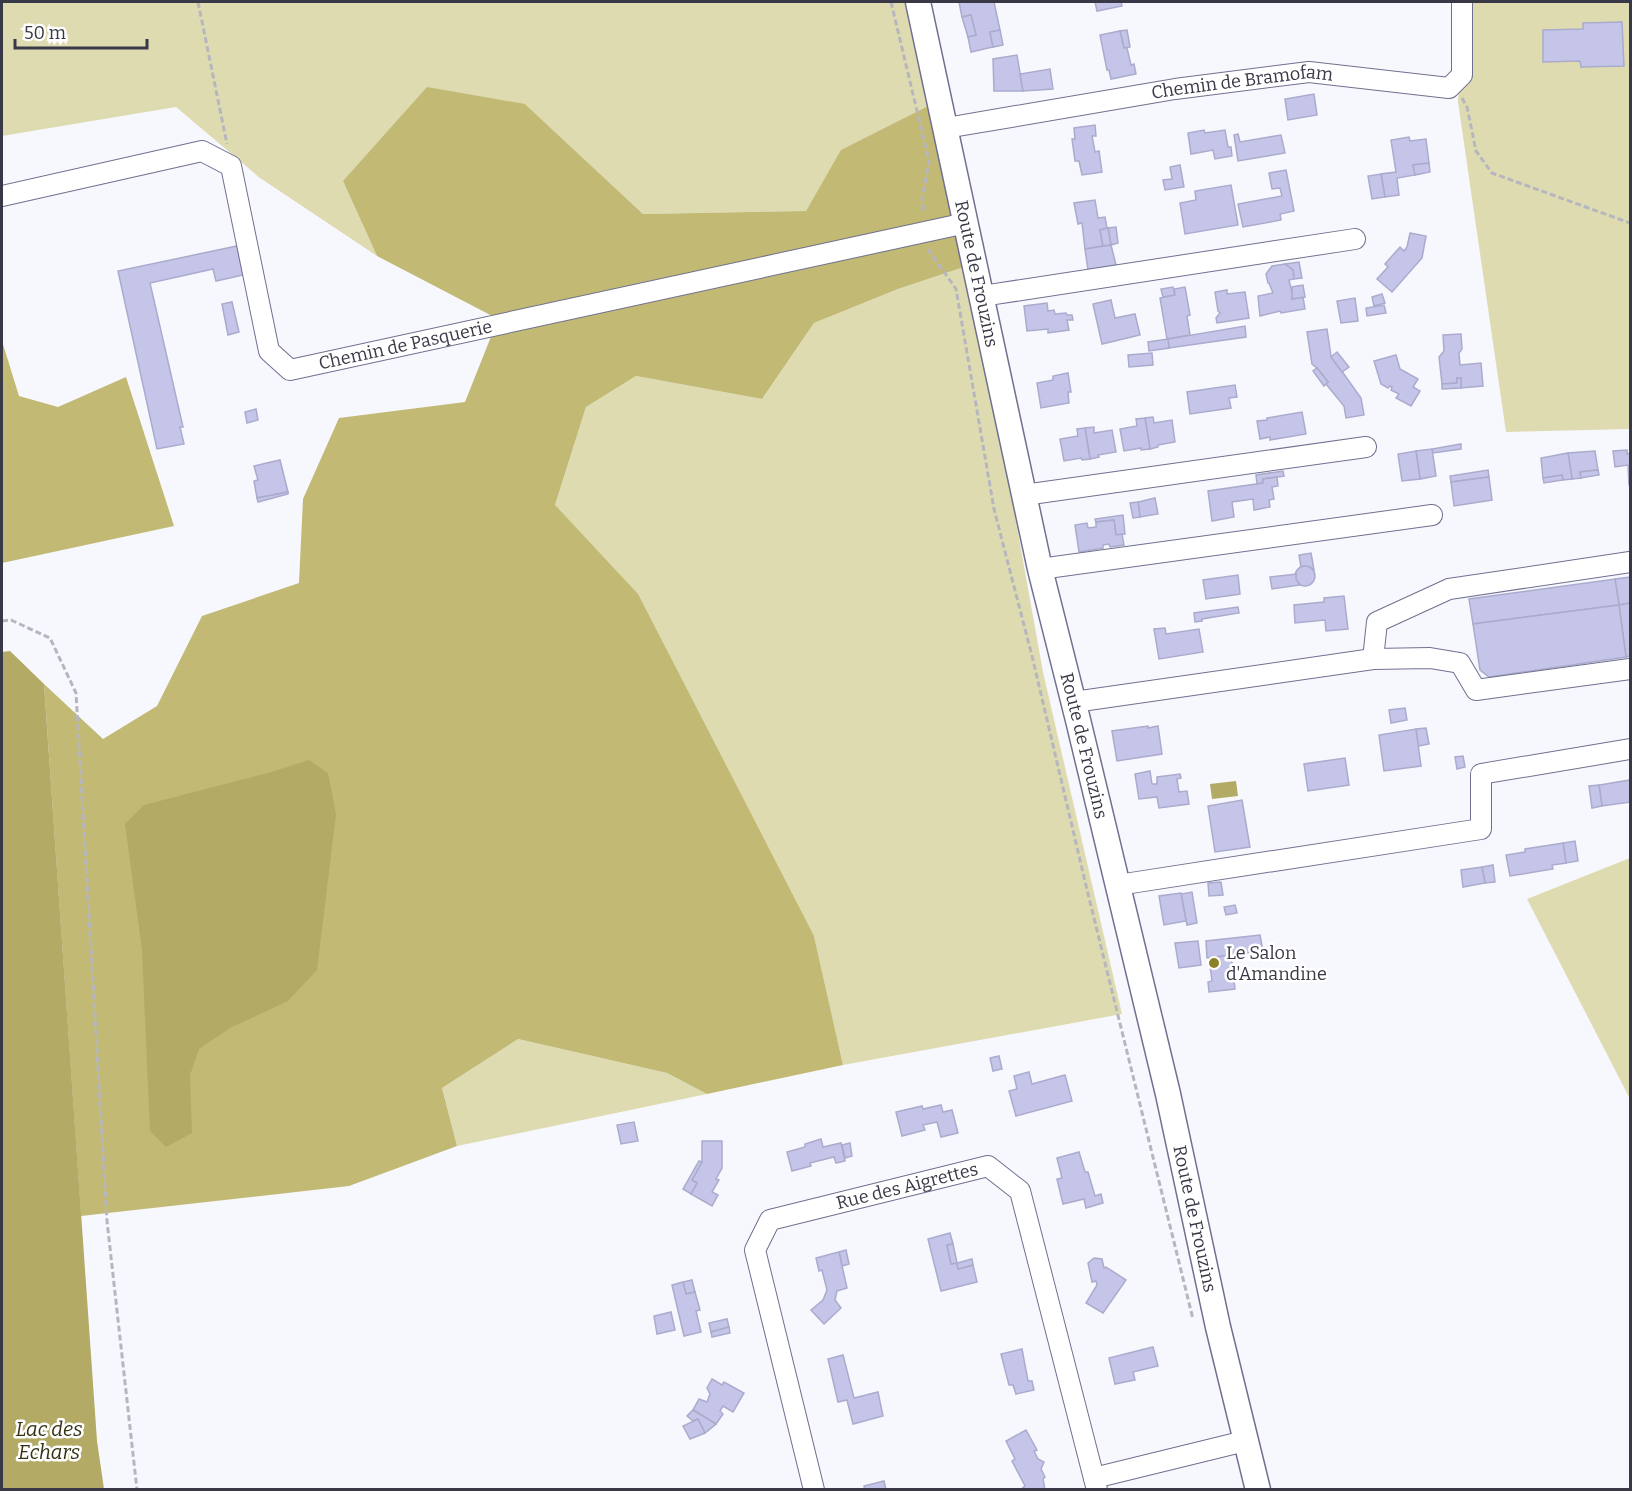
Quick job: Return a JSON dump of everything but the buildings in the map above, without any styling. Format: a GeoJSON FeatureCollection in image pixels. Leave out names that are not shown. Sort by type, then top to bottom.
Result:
{"type":"FeatureCollection","features":[{"type":"Feature","properties":{"kind":"main road","name":"Route de Frouzins"},"geometry":{"type":"LineString","coordinates":[[918,2],[1040,569],[1168,1094],[1245,1441],[1258,1490]]}},
{"type":"Feature","properties":{"kind":"street"},"geometry":{"type":"LineString","coordinates":[[1454,83],[1462,75],[1462,2]]}},
{"type":"Feature","properties":{"kind":"street","name":"Chemin de Bramofam"},"geometry":{"type":"LineString","coordinates":[[946,128],[1175,89],[1309,72],[1449,88],[1454,83]]}},
{"type":"Feature","properties":{"kind":"street"},"geometry":{"type":"LineString","coordinates":[[2,196],[202,152],[231,166]]}},
{"type":"Feature","properties":{"kind":"street","name":"Chemin de Pasquerie"},"geometry":{"type":"LineString","coordinates":[[231,166],[270,351],[290,370],[966,223]]}},
{"type":"Feature","properties":{"kind":"street"},"geometry":{"type":"LineString","coordinates":[[982,296],[1355,239]]}},
{"type":"Feature","properties":{"kind":"street"},"geometry":{"type":"LineString","coordinates":[[1024,495],[1366,447]]}},
{"type":"Feature","properties":{"kind":"street"},"geometry":{"type":"LineString","coordinates":[[1040,569],[1432,515]]}},
{"type":"Feature","properties":{"kind":"street"},"geometry":{"type":"LineString","coordinates":[[1372,659],[1377,622],[1449,589],[1630,562]]}},
{"type":"Feature","properties":{"kind":"street"},"geometry":{"type":"LineString","coordinates":[[1074,702],[1372,659],[1430,658],[1460,663],[1476,690],[1630,669]]}},
{"type":"Feature","properties":{"kind":"street"},"geometry":{"type":"LineString","coordinates":[[1118,885],[1481,829],[1481,774],[1630,749]]}},
{"type":"Feature","properties":{"kind":"street","name":"Rue des Aigrettes"},"geometry":{"type":"LineString","coordinates":[[813,1490],[755,1250],[770,1220],[988,1166],[1020,1191],[1095,1484],[1245,1441]]}},
{"type":"Feature","properties":{"kind":"path"},"geometry":{"type":"LineString","coordinates":[[198,2],[231,166]]}},
{"type":"Feature","properties":{"kind":"path"},"geometry":{"type":"LineString","coordinates":[[891,2],[929,161],[922,200],[925,224]]}},
{"type":"Feature","properties":{"kind":"path"},"geometry":{"type":"LineString","coordinates":[[1454,83],[1467,107],[1476,151],[1492,173],[1630,222]]}},
{"type":"Feature","properties":{"kind":"path"},"geometry":{"type":"LineString","coordinates":[[927,248],[956,289],[994,509],[1194,1322]]}},
{"type":"Feature","properties":{"kind":"path"},"geometry":{"type":"LineString","coordinates":[[2,621],[11,620],[50,638],[76,693],[107,1221],[137,1490]]}},
{"type":"Feature","properties":{"kind":"shaded area"},"geometry":{"type":"Polygon","coordinates":[[[2,2],[907,2],[932,104],[842,150],[806,211],[643,214],[525,104],[343,181],[377,256],[260,178],[176,107],[2,136],[2,2]]]}},
{"type":"Feature","properties":{"kind":"shaded area"},"geometry":{"type":"Polygon","coordinates":[[[1462,2],[1630,2],[1630,429],[1506,432],[1458,102],[1462,2]]]}},
{"type":"Feature","properties":{"kind":"shaded area"},"geometry":{"type":"Polygon","coordinates":[[[427,87],[525,104],[643,214],[806,211],[841,150],[932,104],[970,265],[898,289],[814,323],[762,399],[636,376],[586,407],[555,505],[638,594],[814,936],[843,1065],[707,1094],[667,1073],[518,1039],[442,1088],[457,1146],[349,1186],[81,1216],[44,684],[103,739],[157,706],[202,616],[299,583],[303,499],[339,418],[465,402],[498,319],[377,256],[343,181],[427,87]]]}},
{"type":"Feature","properties":{"kind":"shaded area"},"geometry":{"type":"Polygon","coordinates":[[[970,265],[1043,672],[1122,1014],[843,1065],[814,936],[555,505],[586,407],[636,376],[762,399],[814,323],[898,289],[970,265]]]}},
{"type":"Feature","properties":{"kind":"shaded area"},"geometry":{"type":"Polygon","coordinates":[[[2,341],[19,396],[58,407],[126,377],[174,526],[2,563],[2,341]]]}},
{"type":"Feature","properties":{"kind":"shaded area"},"geometry":{"type":"Polygon","coordinates":[[[1630,858],[1630,1099],[1527,899],[1630,858]]]}},
{"type":"Feature","properties":{"kind":"shaded area"},"geometry":{"type":"Polygon","coordinates":[[[518,1039],[667,1073],[707,1094],[457,1146],[442,1088],[518,1039]]]}},
{"type":"Feature","properties":{"kind":"water","name":"Lac des Echars"},"geometry":{"type":"Polygon","coordinates":[[[10,651],[44,684],[97,1441],[104,1489],[2,1489],[2,652],[10,651]]]}},
{"type":"Feature","properties":{"kind":"water"},"geometry":{"type":"Polygon","coordinates":[[[309,760],[328,773],[336,814],[317,970],[288,1001],[230,1028],[199,1049],[190,1075],[192,1133],[166,1147],[150,1131],[142,950],[125,824],[144,805],[309,760]]]}},
{"type":"Feature","properties":{"kind":"water"},"geometry":{"type":"Polygon","coordinates":[[[1236,781],[1238,796],[1212,799],[1210,784],[1236,781]]]}},
{"type":"Feature","properties":{"kind":"place","name":"Le Salon d'Amandine"},"geometry":{"type":"Point","coordinates":[1214,963]}}]}
